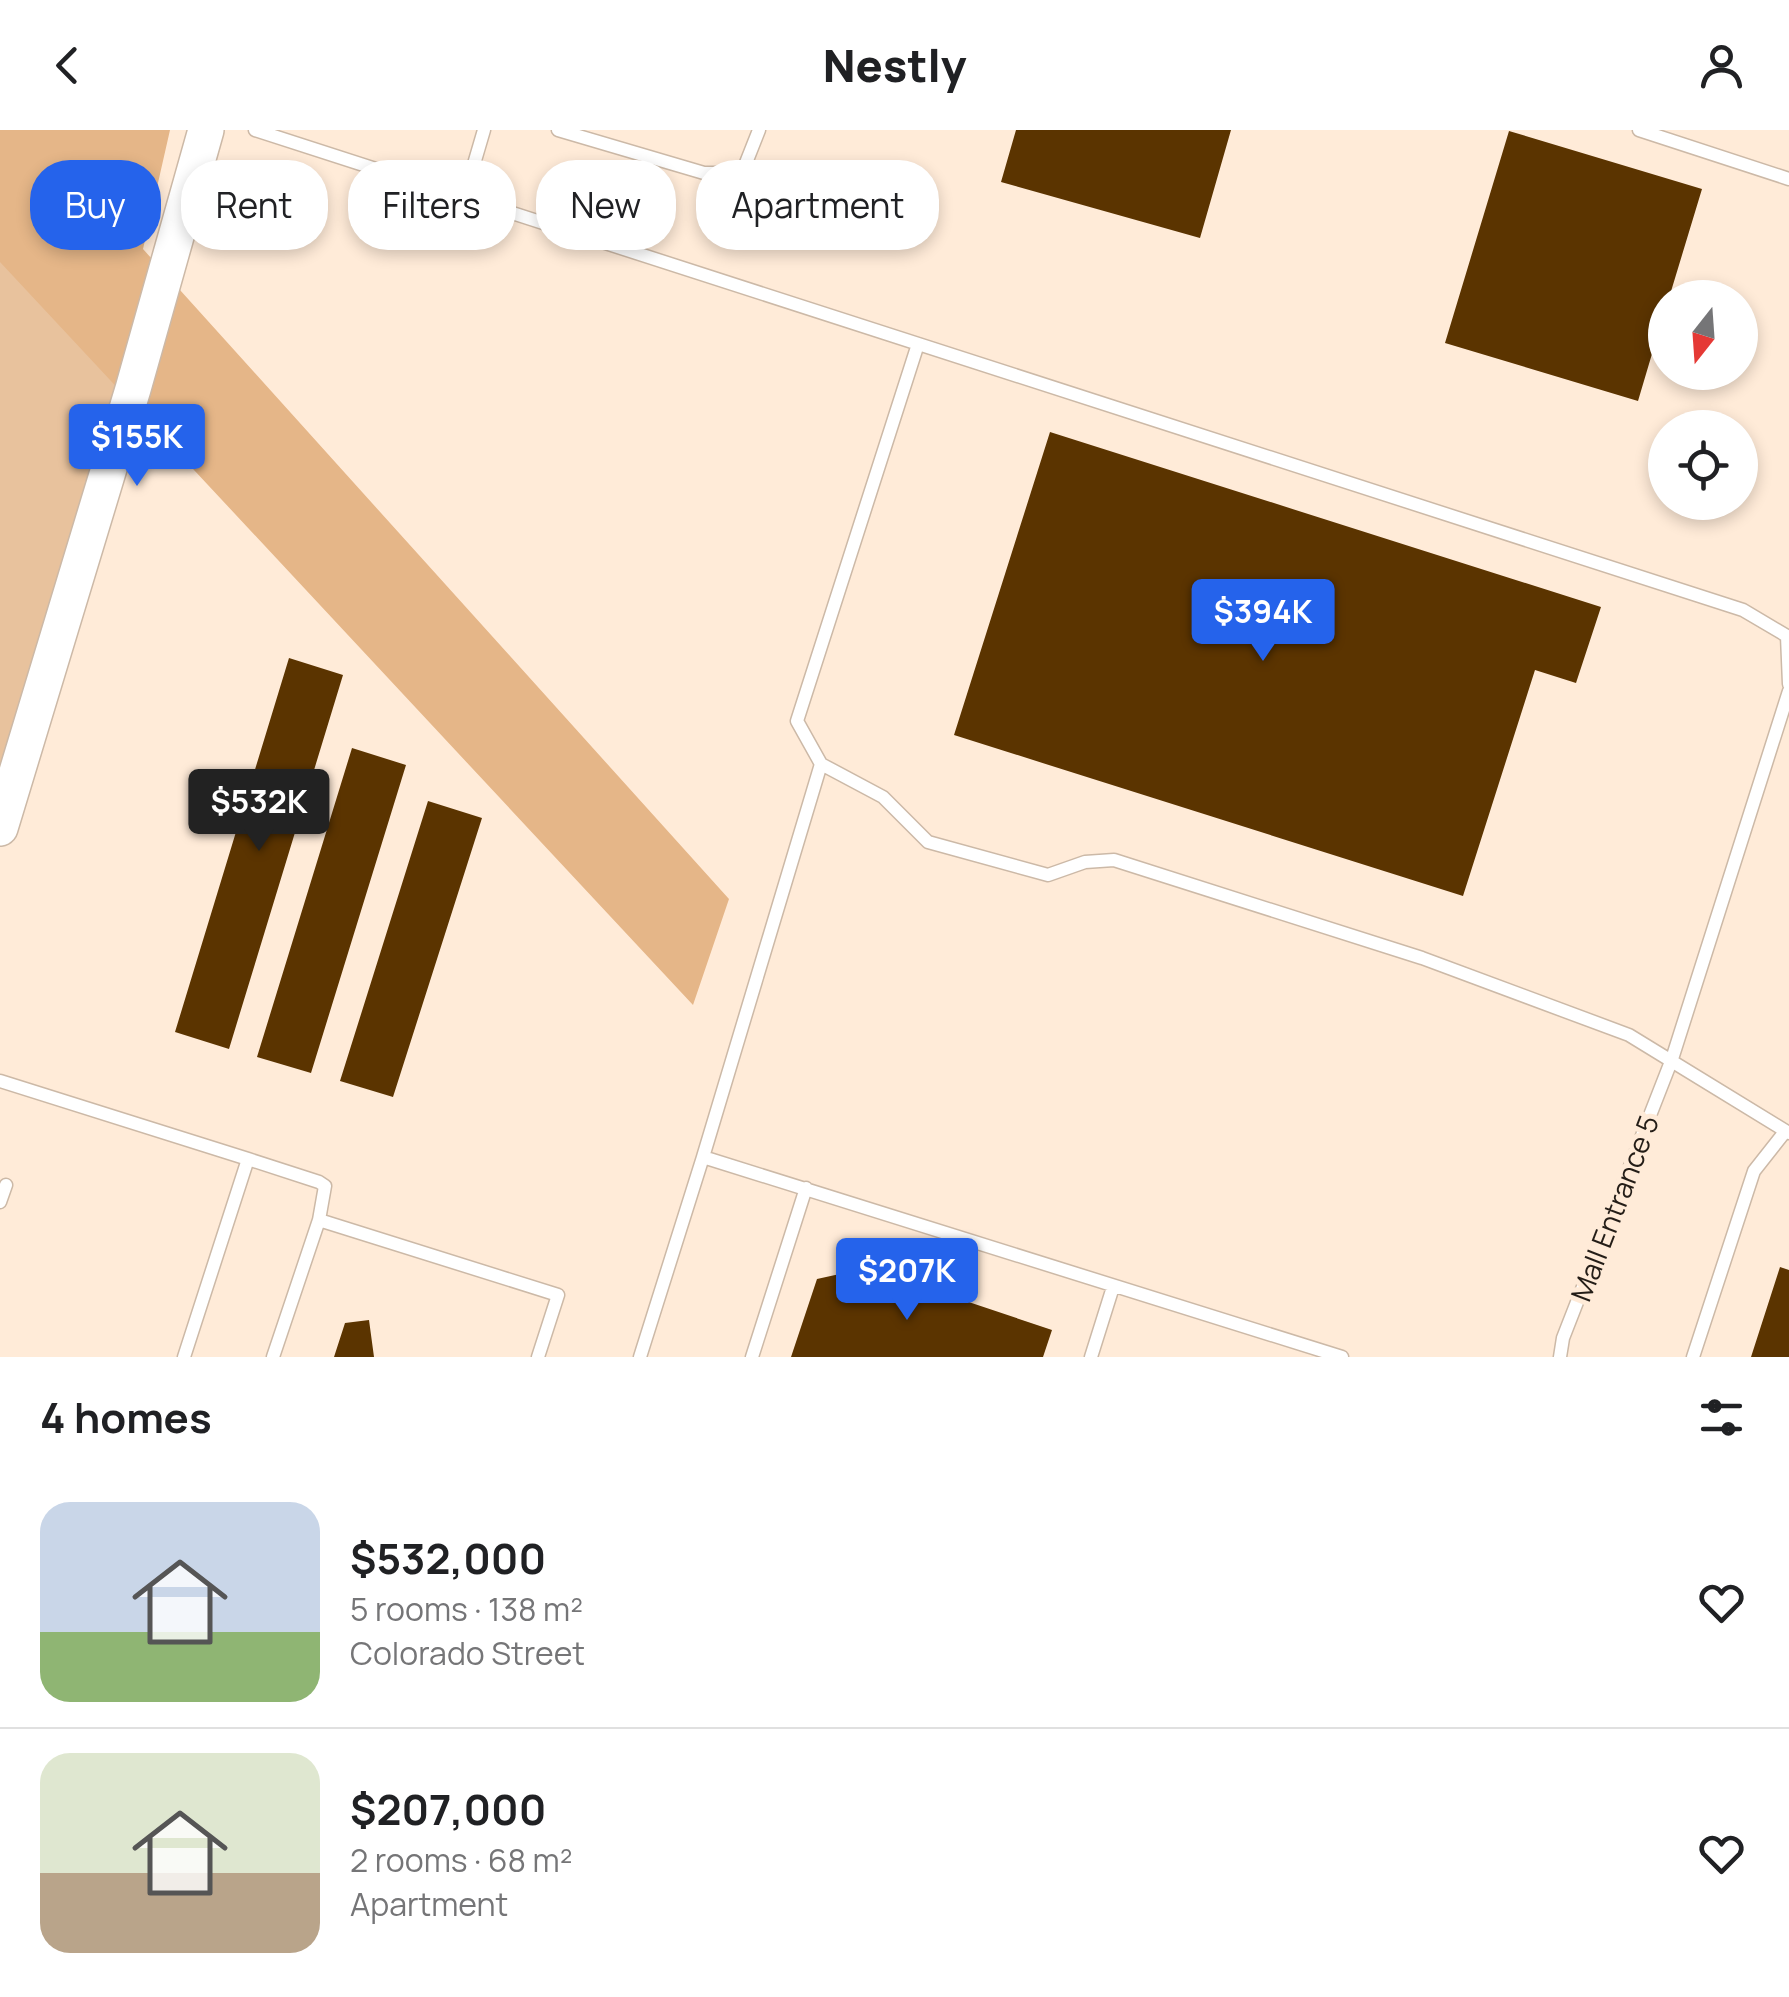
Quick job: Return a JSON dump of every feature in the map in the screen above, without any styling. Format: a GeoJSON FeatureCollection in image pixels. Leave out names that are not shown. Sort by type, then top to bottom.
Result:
{"type":"FeatureCollection","features":[{"type":"Feature","properties":{"kind":"street"},"geometry":{"type":"LineString","coordinates":[[0,828],[133,390],[206,130]]}},
{"type":"Feature","properties":{"kind":"lane"},"geometry":{"type":"LineString","coordinates":[[255,130],[348,160]]}},
{"type":"Feature","properties":{"kind":"lane"},"geometry":{"type":"LineString","coordinates":[[475,160],[484,130]]}},
{"type":"Feature","properties":{"kind":"lane"},"geometry":{"type":"LineString","coordinates":[[558,130],[704,173],[742,172],[759,130]]}},
{"type":"Feature","properties":{"kind":"lane"},"geometry":{"type":"LineString","coordinates":[[1639,130],[1789,178]]}},
{"type":"Feature","properties":{"kind":"lane"},"geometry":{"type":"LineString","coordinates":[[516,215],[1744,610],[1786,636],[1789,688]]}},
{"type":"Feature","properties":{"kind":"lane"},"geometry":{"type":"LineString","coordinates":[[918,344],[797,722],[821,764],[884,797],[928,842],[1048,875],[1086,862],[1114,860],[1422,958],[1628,1035],[1787,1133],[1754,1171],[1694,1357]]}},
{"type":"Feature","properties":{"kind":"lane","name":"Mall Entrance 5"},"geometry":{"type":"LineString","coordinates":[[1560,1357],[1672,1060],[1789,688]]}},
{"type":"Feature","properties":{"kind":"lane"},"geometry":{"type":"LineString","coordinates":[[640,1357],[821,764]]}},
{"type":"Feature","properties":{"kind":"lane"},"geometry":{"type":"LineString","coordinates":[[0,1082],[324,1186],[326,1194],[274,1357]]}},
{"type":"Feature","properties":{"kind":"lane"},"geometry":{"type":"LineString","coordinates":[[703,1157],[1342,1357]]}},
{"type":"Feature","properties":{"kind":"lane"},"geometry":{"type":"LineString","coordinates":[[184,1357],[248,1159]]}},
{"type":"Feature","properties":{"kind":"lane"},"geometry":{"type":"LineString","coordinates":[[0,1202],[6,1184]]}},
{"type":"Feature","properties":{"kind":"lane"},"geometry":{"type":"LineString","coordinates":[[752,1357],[806,1188]]}},
{"type":"Feature","properties":{"kind":"lane"},"geometry":{"type":"LineString","coordinates":[[318,1220],[558,1295],[538,1357]]}},
{"type":"Feature","properties":{"kind":"lane"},"geometry":{"type":"LineString","coordinates":[[1091,1357],[1113,1287]]}},
{"type":"Feature","properties":{"kind":"shaded area"},"geometry":{"type":"Polygon","coordinates":[[[0,130],[170,130],[161,170],[161,160],[30,160],[30,250],[144,250],[729,899],[693,1005],[0,262],[0,130]]]}},
{"type":"Feature","properties":{"kind":"shaded area"},"geometry":{"type":"Polygon","coordinates":[[[0,249],[133,389],[0,828],[0,249]]]}},
{"type":"Feature","properties":{"kind":"building"},"geometry":{"type":"Polygon","coordinates":[[[1016,130],[1231,130],[1200,238],[1001,182],[1016,130]]]}},
{"type":"Feature","properties":{"kind":"building"},"geometry":{"type":"Polygon","coordinates":[[[1509,131],[1702,189],[1674,280],[1648,280],[1648,367],[1638,401],[1445,343],[1509,131]]]}},
{"type":"Feature","properties":{"kind":"building"},"geometry":{"type":"Polygon","coordinates":[[[1050,432],[1601,607],[1576,683],[1535,670],[1463,896],[954,735],[1050,432]]]}},
{"type":"Feature","properties":{"kind":"building"},"geometry":{"type":"Polygon","coordinates":[[[289,658],[343,675],[229,1049],[175,1032],[289,658]]]}},
{"type":"Feature","properties":{"kind":"building"},"geometry":{"type":"Polygon","coordinates":[[[352,748],[406,765],[311,1073],[257,1057],[352,748]]]}},
{"type":"Feature","properties":{"kind":"building"},"geometry":{"type":"Polygon","coordinates":[[[428,801],[482,818],[393,1097],[340,1081],[428,801]]]}},
{"type":"Feature","properties":{"kind":"building"},"geometry":{"type":"Polygon","coordinates":[[[1780,1267],[1789,1270],[1789,1357],[1751,1357],[1780,1267]]]}},
{"type":"Feature","properties":{"kind":"building"},"geometry":{"type":"Polygon","coordinates":[[[867,1268],[1052,1330],[1043,1357],[791,1357],[817,1279],[867,1268]]]}},
{"type":"Feature","properties":{"kind":"building"},"geometry":{"type":"Polygon","coordinates":[[[369,1320],[374,1357],[334,1357],[345,1323],[369,1320]]]}}]}
